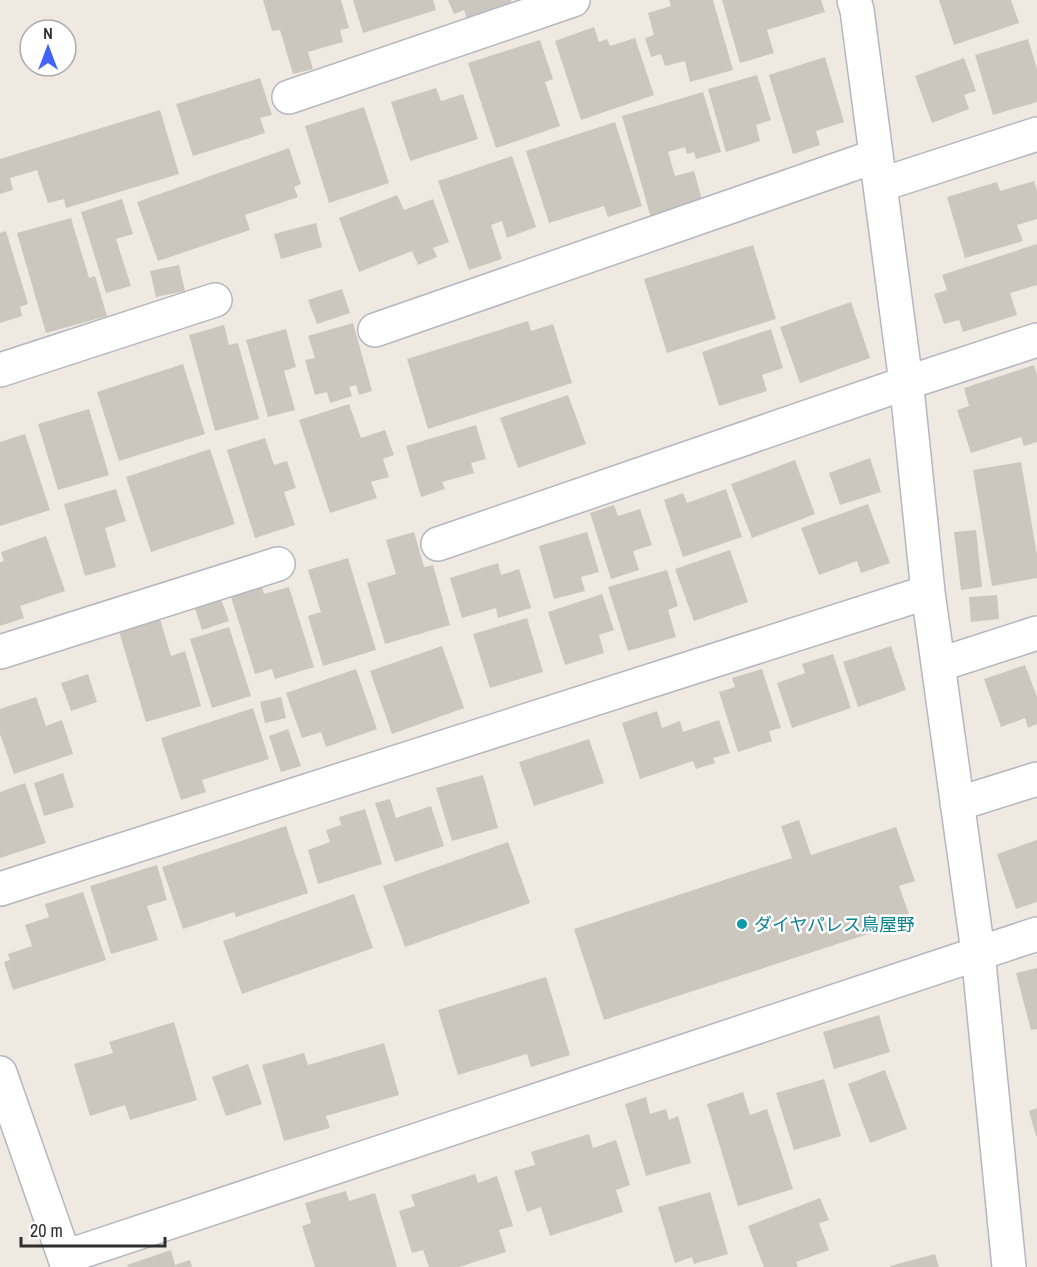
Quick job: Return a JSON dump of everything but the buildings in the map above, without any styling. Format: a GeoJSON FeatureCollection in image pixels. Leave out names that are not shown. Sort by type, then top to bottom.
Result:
{"type":"FeatureCollection","features":[{"type":"Feature","properties":{"kind":"street"},"geometry":{"type":"LineString","coordinates":[[289,97],[573,0]]}},
{"type":"Feature","properties":{"kind":"street"},"geometry":{"type":"LineString","coordinates":[[854,0],[906,383],[928,592],[978,952],[1009,1267]]}},
{"type":"Feature","properties":{"kind":"street"},"geometry":{"type":"LineString","coordinates":[[375,330],[878,171],[1037,134]]}},
{"type":"Feature","properties":{"kind":"street"},"geometry":{"type":"LineString","coordinates":[[0,370],[215,300]]}},
{"type":"Feature","properties":{"kind":"street"},"geometry":{"type":"LineString","coordinates":[[438,544],[1037,340]]}},
{"type":"Feature","properties":{"kind":"street"},"geometry":{"type":"LineString","coordinates":[[0,652],[278,564]]}},
{"type":"Feature","properties":{"kind":"street"},"geometry":{"type":"LineString","coordinates":[[0,889],[928,592]]}},
{"type":"Feature","properties":{"kind":"street"},"geometry":{"type":"LineString","coordinates":[[938,665],[1037,633]]}},
{"type":"Feature","properties":{"kind":"street"},"geometry":{"type":"LineString","coordinates":[[957,804],[1037,779]]}},
{"type":"Feature","properties":{"kind":"street"},"geometry":{"type":"LineString","coordinates":[[0,1073],[66,1262],[978,952],[1037,934]]}},
{"type":"Feature","properties":{"kind":"place","name":"ダイヤパレス鳥屋野"},"geometry":{"type":"Point","coordinates":[742,924]}}]}
